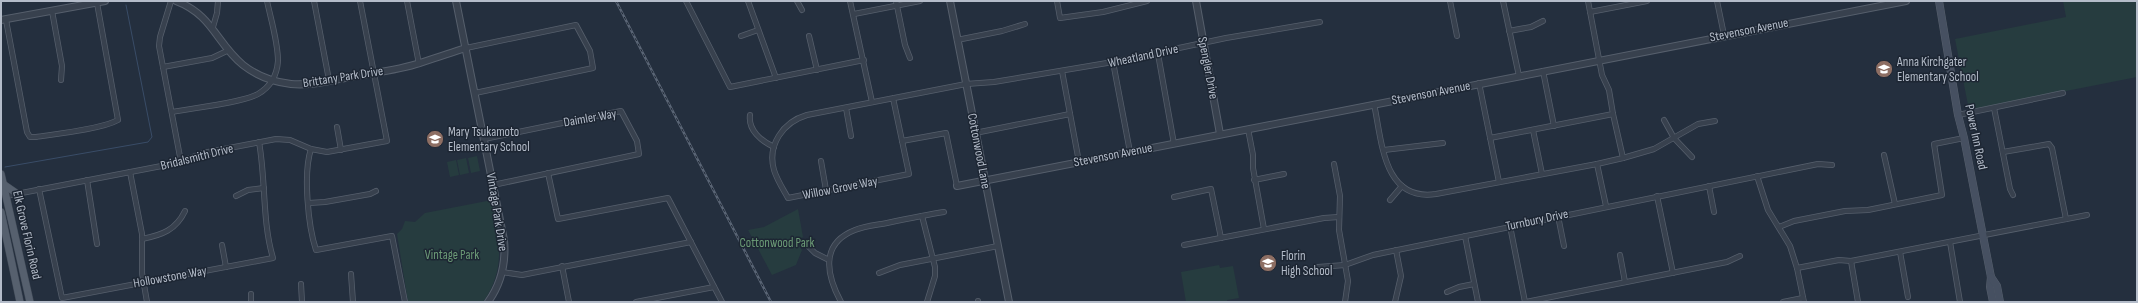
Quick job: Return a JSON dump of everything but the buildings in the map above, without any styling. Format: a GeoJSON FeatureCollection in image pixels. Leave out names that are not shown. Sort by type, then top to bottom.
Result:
{"type":"FeatureCollection","features":[{"type":"Feature","properties":{"kind":"main road","name":"Power Inn Road"},"geometry":{"type":"LineString","coordinates":[[1939,1],[1958,115],[1984,236],[1991,277],[1990,287],[1993,302]]}},
{"type":"Feature","properties":{"kind":"main road","name":"Elk Grove Florin Road"},"geometry":{"type":"LineString","coordinates":[[1,174],[3,196],[10,211],[30,302]]}},
{"type":"Feature","properties":{"kind":"main road"},"geometry":{"type":"LineString","coordinates":[[3,184],[16,193]]}},
{"type":"Feature","properties":{"kind":"main road","name":"Elk Grove Florin Road"},"geometry":{"type":"LineString","coordinates":[[1,212],[20,302]]}},
{"type":"Feature","properties":{"kind":"main road","name":"Power Inn Road"},"geometry":{"type":"LineString","coordinates":[[1991,277],[1997,286],[2000,302]]}},
{"type":"Feature","properties":{"kind":"street"},"geometry":{"type":"LineString","coordinates":[[97,2],[118,120],[112,123],[76,130],[30,137],[27,132],[3,20],[97,2],[105,1]]}},
{"type":"Feature","properties":{"kind":"street"},"geometry":{"type":"LineString","coordinates":[[171,1],[159,42],[181,162]]}},
{"type":"Feature","properties":{"kind":"street","name":"Brittany Park Drive"},"geometry":{"type":"LineString","coordinates":[[176,1],[199,14],[213,27],[229,50],[251,71],[272,80],[302,84],[329,80],[419,64],[444,54],[466,48]]}},
{"type":"Feature","properties":{"kind":"street"},"geometry":{"type":"LineString","coordinates":[[213,27],[217,13],[218,1]]}},
{"type":"Feature","properties":{"kind":"street"},"geometry":{"type":"LineString","coordinates":[[172,112],[250,97],[263,91],[272,80],[276,71],[277,57],[267,1]]}},
{"type":"Feature","properties":{"kind":"street"},"geometry":{"type":"LineString","coordinates":[[314,1],[329,80]]}},
{"type":"Feature","properties":{"kind":"street"},"geometry":{"type":"LineString","coordinates":[[360,1],[374,72]]}},
{"type":"Feature","properties":{"kind":"street"},"geometry":{"type":"LineString","coordinates":[[407,1],[419,64]]}},
{"type":"Feature","properties":{"kind":"street","name":"Vintage Park Drive"},"geometry":{"type":"LineString","coordinates":[[457,1],[504,240],[502,272],[496,289],[488,302]]}},
{"type":"Feature","properties":{"kind":"street"},"geometry":{"type":"LineString","coordinates":[[686,1],[730,87],[864,60]]}},
{"type":"Feature","properties":{"kind":"street"},"geometry":{"type":"LineString","coordinates":[[748,1],[776,78]]}},
{"type":"Feature","properties":{"kind":"street"},"geometry":{"type":"LineString","coordinates":[[797,1],[802,10]]}},
{"type":"Feature","properties":{"kind":"street"},"geometry":{"type":"LineString","coordinates":[[850,1],[872,102]]}},
{"type":"Feature","properties":{"kind":"street"},"geometry":{"type":"LineString","coordinates":[[854,14],[896,3],[920,1]]}},
{"type":"Feature","properties":{"kind":"street","name":"Cottonwood Lane"},"geometry":{"type":"LineString","coordinates":[[950,1],[1009,302]]}},
{"type":"Feature","properties":{"kind":"street"},"geometry":{"type":"LineString","coordinates":[[1057,1],[1060,18],[1102,12],[1147,1]]}},
{"type":"Feature","properties":{"kind":"street","name":"Spengler Drive"},"geometry":{"type":"LineString","coordinates":[[1196,1],[1220,134]]}},
{"type":"Feature","properties":{"kind":"street"},"geometry":{"type":"LineString","coordinates":[[1450,1],[1458,36]]}},
{"type":"Feature","properties":{"kind":"street"},"geometry":{"type":"LineString","coordinates":[[1503,1],[1519,76]]}},
{"type":"Feature","properties":{"kind":"street"},"geometry":{"type":"LineString","coordinates":[[1588,1],[1602,74],[1609,90],[1623,158]]}},
{"type":"Feature","properties":{"kind":"street"},"geometry":{"type":"LineString","coordinates":[[1590,12],[1647,1]]}},
{"type":"Feature","properties":{"kind":"street"},"geometry":{"type":"LineString","coordinates":[[1717,1],[1724,35]]}},
{"type":"Feature","properties":{"kind":"street","name":"Stevenson Avenue"},"geometry":{"type":"LineString","coordinates":[[956,186],[1724,35],[1906,1]]}},
{"type":"Feature","properties":{"kind":"street"},"geometry":{"type":"LineString","coordinates":[[896,3],[905,45],[910,58]]}},
{"type":"Feature","properties":{"kind":"street"},"geometry":{"type":"LineString","coordinates":[[52,11],[62,66],[61,80]]}},
{"type":"Feature","properties":{"kind":"street"},"geometry":{"type":"LineString","coordinates":[[1510,31],[1531,27],[1543,21]]}},
{"type":"Feature","properties":{"kind":"street","name":"Wheatland Drive"},"geometry":{"type":"LineString","coordinates":[[966,84],[994,82],[1062,71],[1158,54],[1203,43],[1320,22]]}},
{"type":"Feature","properties":{"kind":"street"},"geometry":{"type":"LineString","coordinates":[[957,40],[1002,31],[1025,24]]}},
{"type":"Feature","properties":{"kind":"street"},"geometry":{"type":"LineString","coordinates":[[466,48],[576,25],[593,59],[593,68],[475,93]]}},
{"type":"Feature","properties":{"kind":"street"},"geometry":{"type":"LineString","coordinates":[[741,36],[758,30]]}},
{"type":"Feature","properties":{"kind":"street"},"geometry":{"type":"LineString","coordinates":[[809,36],[817,70]]}},
{"type":"Feature","properties":{"kind":"street"},"geometry":{"type":"LineString","coordinates":[[163,67],[212,58],[229,50]]}},
{"type":"Feature","properties":{"kind":"street"},"geometry":{"type":"LineString","coordinates":[[1158,54],[1174,144]]}},
{"type":"Feature","properties":{"kind":"street"},"geometry":{"type":"LineString","coordinates":[[1113,62],[1130,152]]}},
{"type":"Feature","properties":{"kind":"street"},"geometry":{"type":"LineString","coordinates":[[1062,71],[1079,162]]}},
{"type":"Feature","properties":{"kind":"street"},"geometry":{"type":"LineString","coordinates":[[1543,71],[1554,126]]}},
{"type":"Feature","properties":{"kind":"street","name":"Bridalsmith Drive"},"geometry":{"type":"LineString","coordinates":[[3,196],[181,162],[203,153],[259,142],[286,139],[311,149],[327,152],[387,141],[374,72]]}},
{"type":"Feature","properties":{"kind":"street"},"geometry":{"type":"LineString","coordinates":[[1479,83],[1499,182]]}},
{"type":"Feature","properties":{"kind":"street","name":"Willow Grove Way"},"geometry":{"type":"LineString","coordinates":[[894,98],[909,174],[788,198],[774,170],[774,147],[781,132],[794,120],[807,115],[846,108],[872,102],[966,84]]}},
{"type":"Feature","properties":{"kind":"street"},"geometry":{"type":"LineString","coordinates":[[1958,115],[2063,93]]}},
{"type":"Feature","properties":{"kind":"street"},"geometry":{"type":"LineString","coordinates":[[1374,104],[1390,172],[1402,186],[1412,192],[1428,195],[1623,158],[1654,149],[1698,124],[1715,121]]}},
{"type":"Feature","properties":{"kind":"street"},"geometry":{"type":"LineString","coordinates":[[846,108],[851,136]]}},
{"type":"Feature","properties":{"kind":"street"},"geometry":{"type":"LineString","coordinates":[[1994,108],[2010,189],[2013,195]]}},
{"type":"Feature","properties":{"kind":"street","name":"Daimler Way"},"geometry":{"type":"LineString","coordinates":[[484,139],[621,111],[637,141],[639,154],[493,185]]}},
{"type":"Feature","properties":{"kind":"street"},"geometry":{"type":"LineString","coordinates":[[976,133],[1070,114]]}},
{"type":"Feature","properties":{"kind":"street"},"geometry":{"type":"LineString","coordinates":[[1490,138],[1613,114]]}},
{"type":"Feature","properties":{"kind":"street"},"geometry":{"type":"LineString","coordinates":[[750,115],[750,123],[756,133],[774,147]]}},
{"type":"Feature","properties":{"kind":"street"},"geometry":{"type":"LineString","coordinates":[[1664,120],[1674,138],[1692,157]]}},
{"type":"Feature","properties":{"kind":"street"},"geometry":{"type":"LineString","coordinates":[[337,127],[341,150]]}},
{"type":"Feature","properties":{"kind":"street"},"geometry":{"type":"LineString","coordinates":[[1248,129],[1253,155],[1254,180],[1264,229]]}},
{"type":"Feature","properties":{"kind":"street"},"geometry":{"type":"LineString","coordinates":[[1533,130],[1542,174]]}},
{"type":"Feature","properties":{"kind":"street"},"geometry":{"type":"LineString","coordinates":[[902,141],[946,133],[956,186]]}},
{"type":"Feature","properties":{"kind":"street"},"geometry":{"type":"LineString","coordinates":[[1779,227],[1794,221],[1845,211],[1868,210],[1942,195],[1934,144],[1964,138]]}},
{"type":"Feature","properties":{"kind":"street","name":"Hollowstone Way"},"geometry":{"type":"LineString","coordinates":[[39,189],[62,298],[273,258],[268,237],[259,142]]}},
{"type":"Feature","properties":{"kind":"street"},"geometry":{"type":"LineString","coordinates":[[1384,150],[1443,143]]}},
{"type":"Feature","properties":{"kind":"street"},"geometry":{"type":"LineString","coordinates":[[2003,152],[2049,144],[2052,148],[2066,219]]}},
{"type":"Feature","properties":{"kind":"street"},"geometry":{"type":"LineString","coordinates":[[311,149],[307,167],[311,229],[316,250],[392,236],[405,302]]}},
{"type":"Feature","properties":{"kind":"street"},"geometry":{"type":"LineString","coordinates":[[1884,155],[1895,204]]}},
{"type":"Feature","properties":{"kind":"street"},"geometry":{"type":"LineString","coordinates":[[821,161],[826,190]]}},
{"type":"Feature","properties":{"kind":"street"},"geometry":{"type":"LineString","coordinates":[[1334,164],[1339,191],[1339,230],[1346,265],[1348,285],[1345,302]]}},
{"type":"Feature","properties":{"kind":"street"},"geometry":{"type":"LineString","coordinates":[[1597,164],[1606,206]]}},
{"type":"Feature","properties":{"kind":"street","name":"Turnbury Drive"},"geometry":{"type":"LineString","coordinates":[[1318,267],[1346,265],[1373,255],[1606,206],[1818,164],[1832,165]]}},
{"type":"Feature","properties":{"kind":"street"},"geometry":{"type":"LineString","coordinates":[[130,172],[142,239],[143,282],[147,302]]}},
{"type":"Feature","properties":{"kind":"street"},"geometry":{"type":"LineString","coordinates":[[548,173],[558,219],[668,198],[722,302]]}},
{"type":"Feature","properties":{"kind":"street"},"geometry":{"type":"LineString","coordinates":[[1254,180],[1284,174]]}},
{"type":"Feature","properties":{"kind":"street"},"geometry":{"type":"LineString","coordinates":[[1758,176],[1764,200],[1790,246],[1797,268],[1804,300],[1783,302]]}},
{"type":"Feature","properties":{"kind":"street"},"geometry":{"type":"LineString","coordinates":[[88,180],[97,244]]}},
{"type":"Feature","properties":{"kind":"street"},"geometry":{"type":"LineString","coordinates":[[1390,200],[1402,186]]}},
{"type":"Feature","properties":{"kind":"street"},"geometry":{"type":"LineString","coordinates":[[1709,186],[1714,212]]}},
{"type":"Feature","properties":{"kind":"street"},"geometry":{"type":"LineString","coordinates":[[236,196],[248,190],[264,188]]}},
{"type":"Feature","properties":{"kind":"street"},"geometry":{"type":"LineString","coordinates":[[1174,197],[1211,189],[1221,238]]}},
{"type":"Feature","properties":{"kind":"street"},"geometry":{"type":"LineString","coordinates":[[309,203],[325,202],[370,194],[376,191]]}},
{"type":"Feature","properties":{"kind":"street"},"geometry":{"type":"LineString","coordinates":[[1658,196],[1673,273]]}},
{"type":"Feature","properties":{"kind":"street"},"geometry":{"type":"LineString","coordinates":[[142,239],[159,236],[171,230],[180,220],[185,211]]}},
{"type":"Feature","properties":{"kind":"street"},"geometry":{"type":"LineString","coordinates":[[841,302],[830,279],[829,260],[836,244],[852,231],[944,212]]}},
{"type":"Feature","properties":{"kind":"street"},"geometry":{"type":"LineString","coordinates":[[922,216],[934,259],[935,276],[927,302]]}},
{"type":"Feature","properties":{"kind":"street"},"geometry":{"type":"LineString","coordinates":[[1558,216],[1564,246]]}},
{"type":"Feature","properties":{"kind":"street"},"geometry":{"type":"LineString","coordinates":[[1797,268],[1832,261],[1851,261],[2087,216]]}},
{"type":"Feature","properties":{"kind":"street"},"geometry":{"type":"LineString","coordinates":[[1184,245],[1324,218],[1339,217]]}},
{"type":"Feature","properties":{"kind":"street"},"geometry":{"type":"LineString","coordinates":[[1510,226],[1525,302],[1727,262],[1740,256]]}},
{"type":"Feature","properties":{"kind":"street"},"geometry":{"type":"LineString","coordinates":[[1465,236],[1478,302]]}},
{"type":"Feature","properties":{"kind":"street"},"geometry":{"type":"LineString","coordinates":[[502,272],[526,274],[690,242]]}},
{"type":"Feature","properties":{"kind":"street"},"geometry":{"type":"LineString","coordinates":[[1950,242],[1960,302]]}},
{"type":"Feature","properties":{"kind":"street"},"geometry":{"type":"LineString","coordinates":[[805,243],[815,253],[829,260]]}},
{"type":"Feature","properties":{"kind":"street"},"geometry":{"type":"LineString","coordinates":[[222,245],[226,267]]}},
{"type":"Feature","properties":{"kind":"street"},"geometry":{"type":"LineString","coordinates":[[879,273],[896,266],[998,246]]}},
{"type":"Feature","properties":{"kind":"street"},"geometry":{"type":"LineString","coordinates":[[1396,250],[1401,276],[1396,302]]}},
{"type":"Feature","properties":{"kind":"street"},"geometry":{"type":"LineString","coordinates":[[1900,252],[1908,297]]}},
{"type":"Feature","properties":{"kind":"street"},"geometry":{"type":"LineString","coordinates":[[1620,255],[1625,282]]}},
{"type":"Feature","properties":{"kind":"street"},"geometry":{"type":"LineString","coordinates":[[1851,261],[1858,302]]}},
{"type":"Feature","properties":{"kind":"street"},"geometry":{"type":"LineString","coordinates":[[562,266],[569,302]]}},
{"type":"Feature","properties":{"kind":"street"},"geometry":{"type":"LineString","coordinates":[[351,274],[354,302]]}},
{"type":"Feature","properties":{"kind":"street"},"geometry":{"type":"LineString","coordinates":[[301,284],[302,302]]}},
{"type":"Feature","properties":{"kind":"street"},"geometry":{"type":"LineString","coordinates":[[1447,292],[1459,287],[1474,284]]}},
{"type":"Feature","properties":{"kind":"street"},"geometry":{"type":"LineString","coordinates":[[636,302],[714,287]]}},
{"type":"Feature","properties":{"kind":"street"},"geometry":{"type":"LineString","coordinates":[[251,294],[251,302]]}},
{"type":"Feature","properties":{"kind":"green space"},"geometry":{"type":"Polygon","coordinates":[[[2063,1],[2137,1],[2137,77],[1969,110],[1955,39],[2066,17],[2063,1]]]}},
{"type":"Feature","properties":{"kind":"green space"},"geometry":{"type":"Polygon","coordinates":[[[477,156],[480,171],[471,173],[468,158],[477,156]]]}},
{"type":"Feature","properties":{"kind":"green space"},"geometry":{"type":"Polygon","coordinates":[[[466,158],[469,173],[460,175],[457,160],[466,158]]]}},
{"type":"Feature","properties":{"kind":"green space"},"geometry":{"type":"Polygon","coordinates":[[[456,160],[459,175],[450,177],[447,162],[456,160]]]}},
{"type":"Feature","properties":{"kind":"green space","name":"Vintage Park"},"geometry":{"type":"Polygon","coordinates":[[[492,200],[499,239],[498,265],[496,277],[491,290],[483,302],[408,302],[397,234],[402,229],[405,221],[415,222],[425,213],[492,200]]]}},
{"type":"Feature","properties":{"kind":"green space","name":"Cottonwood Park"},"geometry":{"type":"Polygon","coordinates":[[[798,209],[803,237],[798,240],[798,245],[802,250],[796,265],[772,275],[748,230],[764,227],[798,209]]]}},
{"type":"Feature","properties":{"kind":"green space"},"geometry":{"type":"Polygon","coordinates":[[[1219,265],[1220,268],[1233,266],[1239,298],[1227,300],[1227,302],[1186,302],[1181,272],[1219,265]]]}},
{"type":"Feature","properties":{"kind":"waterway"},"geometry":{"type":"LineString","coordinates":[[5,167],[148,142],[152,137],[126,5]]}},
{"type":"Feature","properties":{"kind":"railway"},"geometry":{"type":"LineString","coordinates":[[616,1],[771,302]]}},
{"type":"Feature","properties":{"kind":"place","name":"Anna Kirchgater Elementary School"},"geometry":{"type":"Point","coordinates":[1884,69]}},
{"type":"Feature","properties":{"kind":"place","name":"Mary Tsukamoto Elementary School"},"geometry":{"type":"Point","coordinates":[435,139]}},
{"type":"Feature","properties":{"kind":"place","name":"Florin High School"},"geometry":{"type":"Point","coordinates":[1268,263]}}]}
